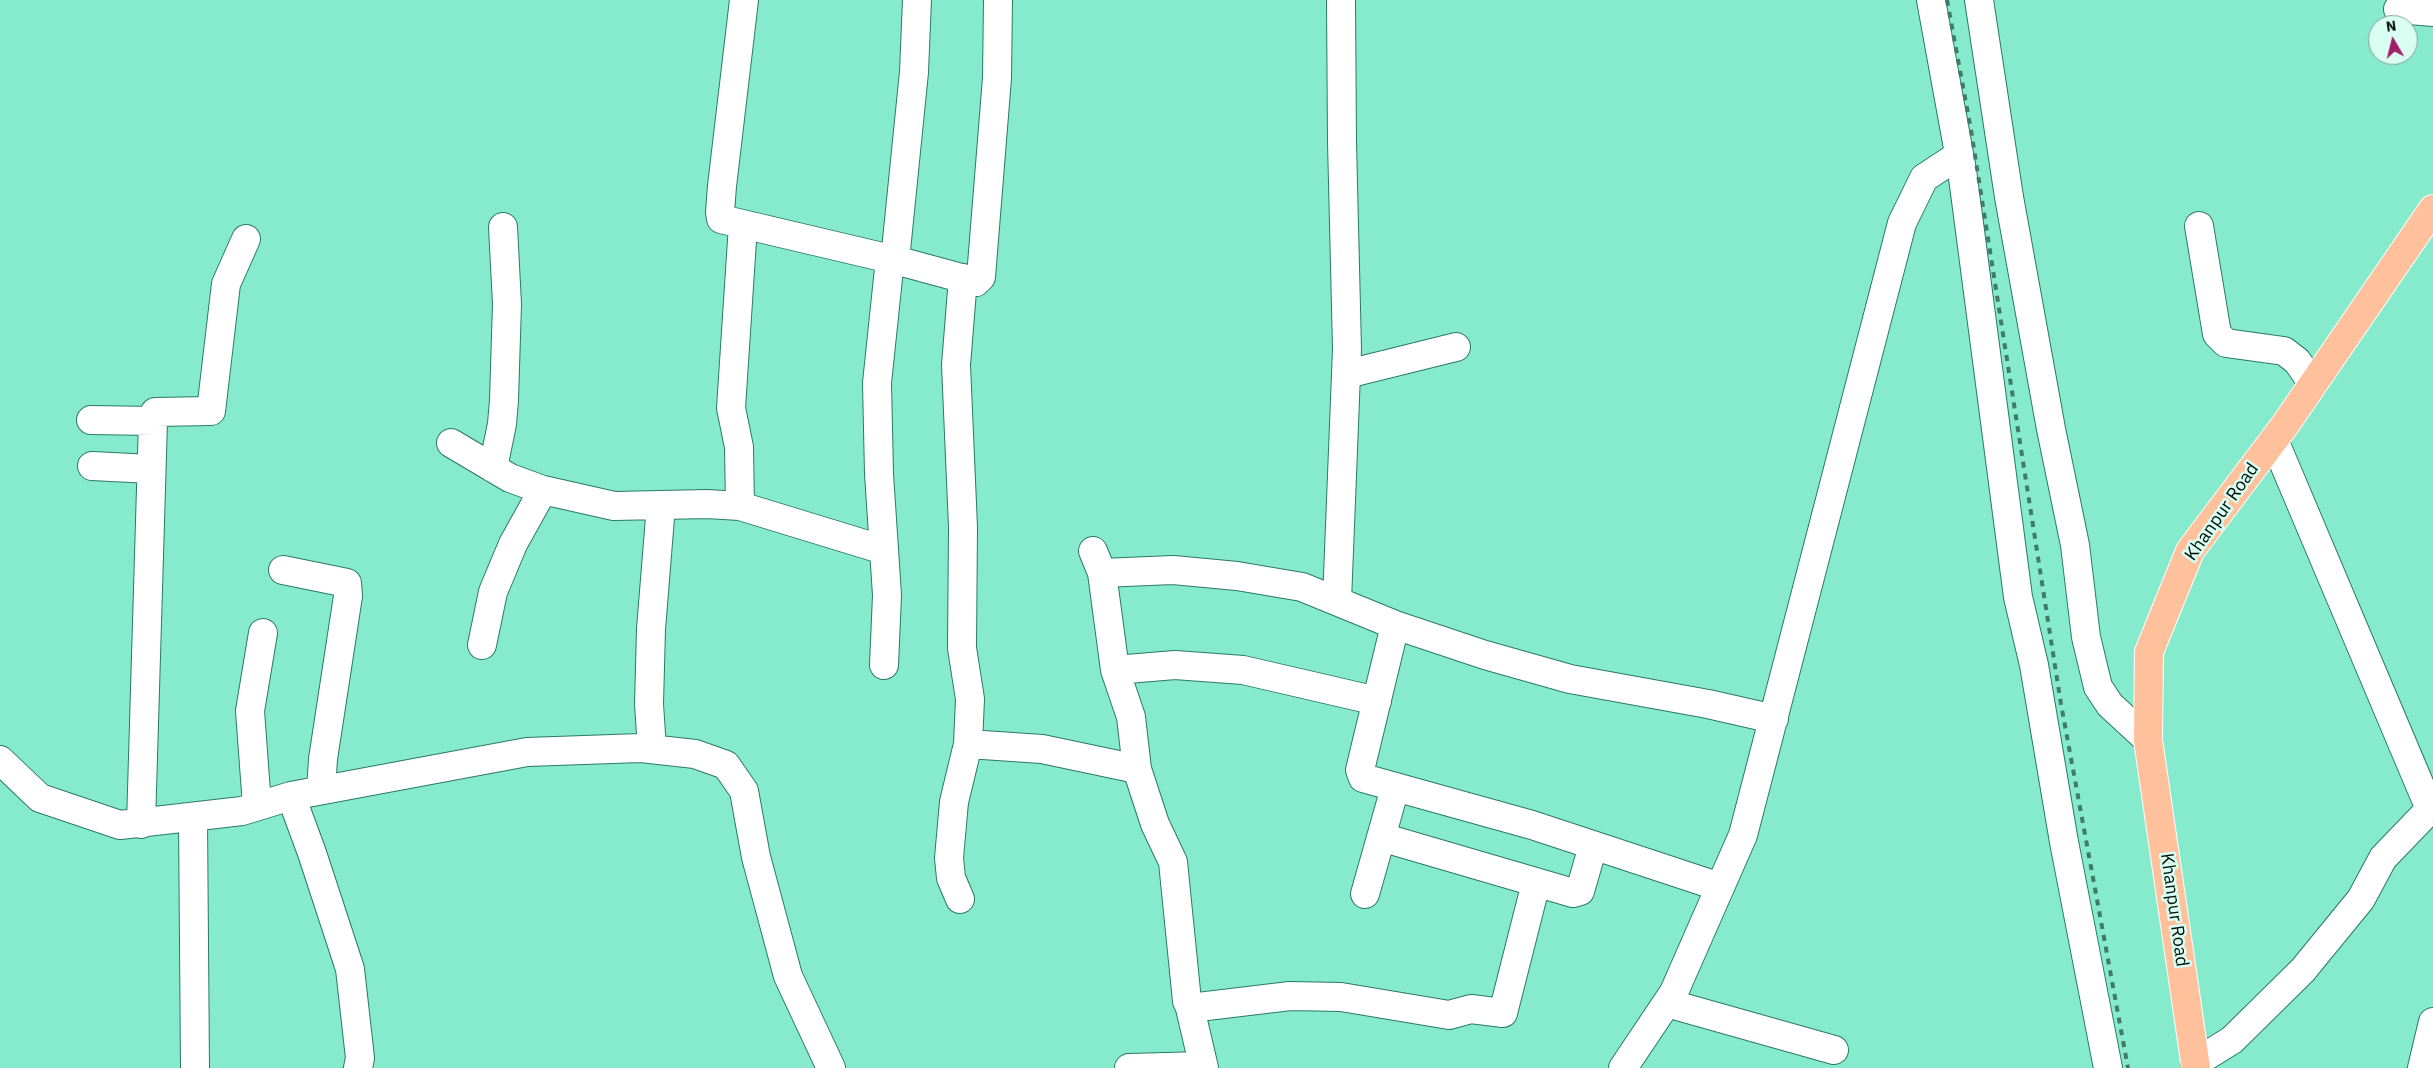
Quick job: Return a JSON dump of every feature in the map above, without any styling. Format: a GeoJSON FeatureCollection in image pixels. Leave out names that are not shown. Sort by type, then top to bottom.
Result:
{"type":"FeatureCollection","features":[{"type":"Feature","properties":{"kind":"highway","name":"Khanpur Road"},"geometry":{"type":"LineString","coordinates":[[2196,1066],[2148,740],[2149,652],[2190,551],[2274,440],[2433,209]]}},
{"type":"Feature","properties":{"kind":"street"},"geometry":{"type":"LineString","coordinates":[[744,0],[720,212],[722,219],[976,282],[981,277],[996,78],[998,0]]}},
{"type":"Feature","properties":{"kind":"street"},"geometry":{"type":"LineString","coordinates":[[884,665],[887,595],[879,474],[877,383],[914,72],[917,0]]}},
{"type":"Feature","properties":{"kind":"street"},"geometry":{"type":"LineString","coordinates":[[1338,601],[1347,374],[1341,0]]}},
{"type":"Feature","properties":{"kind":"street"},"geometry":{"type":"LineString","coordinates":[[1931,0],[1959,155],[2018,596],[2034,665],[2064,842],[2108,1068]]}},
{"type":"Feature","properties":{"kind":"street"},"geometry":{"type":"LineString","coordinates":[[1979,0],[2009,197],[2051,429],[2075,545],[2086,637],[2098,688],[2110,705],[2148,740]]}},
{"type":"Feature","properties":{"kind":"street"},"geometry":{"type":"LineString","coordinates":[[2398,9],[2433,12]]}},
{"type":"Feature","properties":{"kind":"street"},"geometry":{"type":"LineString","coordinates":[[1622,1068],[1674,992],[1743,835],[1902,223],[1924,178],[1959,155]]}},
{"type":"Feature","properties":{"kind":"street"},"geometry":{"type":"LineString","coordinates":[[740,506],[739,447],[731,408],[743,225]]}},
{"type":"Feature","properties":{"kind":"street"},"geometry":{"type":"LineString","coordinates":[[2199,226],[2218,334],[2226,343],[2284,351],[2297,361],[2313,384]]}},
{"type":"Feature","properties":{"kind":"street"},"geometry":{"type":"LineString","coordinates":[[493,468],[502,424],[504,400],[507,304],[503,227]]}},
{"type":"Feature","properties":{"kind":"street"},"geometry":{"type":"LineString","coordinates":[[141,824],[152,421],[155,412],[211,411],[226,284],[246,239]]}},
{"type":"Feature","properties":{"kind":"street"},"geometry":{"type":"LineString","coordinates":[[960,899],[951,878],[949,858],[954,802],[968,744],[970,699],[962,648],[963,528],[956,365],[963,278]]}},
{"type":"Feature","properties":{"kind":"street"},"geometry":{"type":"LineString","coordinates":[[1347,374],[1456,348]]}},
{"type":"Feature","properties":{"kind":"street"},"geometry":{"type":"LineString","coordinates":[[90,420],[152,421]]}},
{"type":"Feature","properties":{"kind":"street"},"geometry":{"type":"LineString","coordinates":[[2196,1066],[2232,1040],[2303,970],[2360,899],[2383,858],[2431,807],[2274,440]]}},
{"type":"Feature","properties":{"kind":"street"},"geometry":{"type":"LineString","coordinates":[[451,443],[510,478],[543,490],[614,506],[707,504],[740,506],[884,550]]}},
{"type":"Feature","properties":{"kind":"street"},"geometry":{"type":"LineString","coordinates":[[92,466],[151,468]]}},
{"type":"Feature","properties":{"kind":"street"},"geometry":{"type":"LineString","coordinates":[[482,645],[493,592],[513,544],[543,490]]}},
{"type":"Feature","properties":{"kind":"street"},"geometry":{"type":"LineString","coordinates":[[652,749],[648,704],[651,629],[661,506]]}},
{"type":"Feature","properties":{"kind":"street"},"geometry":{"type":"LineString","coordinates":[[1129,1068],[1203,1067],[1187,1001],[1173,862],[1156,824],[1137,768],[1131,717],[1115,670],[1097,562],[1237,576],[1302,586],[1395,625],[1485,655],[1570,679],[1708,704],[1774,719]]}},
{"type":"Feature","properties":{"kind":"street"},"geometry":{"type":"LineString","coordinates":[[283,570],[347,583],[348,596],[323,759],[321,790]]}},
{"type":"Feature","properties":{"kind":"street"},"geometry":{"type":"LineString","coordinates":[[1395,625],[1360,770],[1362,778],[1532,825],[1720,887]]}},
{"type":"Feature","properties":{"kind":"street"},"geometry":{"type":"LineString","coordinates":[[257,806],[250,711],[263,633]]}},
{"type":"Feature","properties":{"kind":"street"},"geometry":{"type":"LineString","coordinates":[[1115,670],[1175,665],[1243,670],[1376,701]]}},
{"type":"Feature","properties":{"kind":"street"},"geometry":{"type":"LineString","coordinates":[[968,744],[1042,749],[1137,768]]}},
{"type":"Feature","properties":{"kind":"street"},"geometry":{"type":"LineString","coordinates":[[0,760],[40,798],[120,826],[242,811],[291,796],[527,752],[652,749],[695,754],[726,764],[744,791],[756,856],[788,976],[831,1068]]}},
{"type":"Feature","properties":{"kind":"street"},"geometry":{"type":"LineString","coordinates":[[1364,894],[1396,788]]}},
{"type":"Feature","properties":{"kind":"street"},"geometry":{"type":"LineString","coordinates":[[291,796],[350,969],[360,1058],[358,1068]]}},
{"type":"Feature","properties":{"kind":"street"},"geometry":{"type":"LineString","coordinates":[[193,818],[195,1068]]}},
{"type":"Feature","properties":{"kind":"street"},"geometry":{"type":"LineString","coordinates":[[1381,837],[1573,894],[1580,891],[1593,846]]}},
{"type":"Feature","properties":{"kind":"street"},"geometry":{"type":"LineString","coordinates":[[1190,1008],[1290,996],[1341,996],[1450,1016],[1471,1009],[1503,1013],[1536,882]]}},
{"type":"Feature","properties":{"kind":"street"},"geometry":{"type":"LineString","coordinates":[[1667,1003],[1834,1050]]}},
{"type":"Feature","properties":{"kind":"street"},"geometry":{"type":"LineString","coordinates":[[2422,1068],[2433,1022]]}},
{"type":"Feature","properties":{"kind":"railway"},"geometry":{"type":"LineString","coordinates":[[1947,0],[1971,130],[2061,704],[2128,1068]]}}]}
